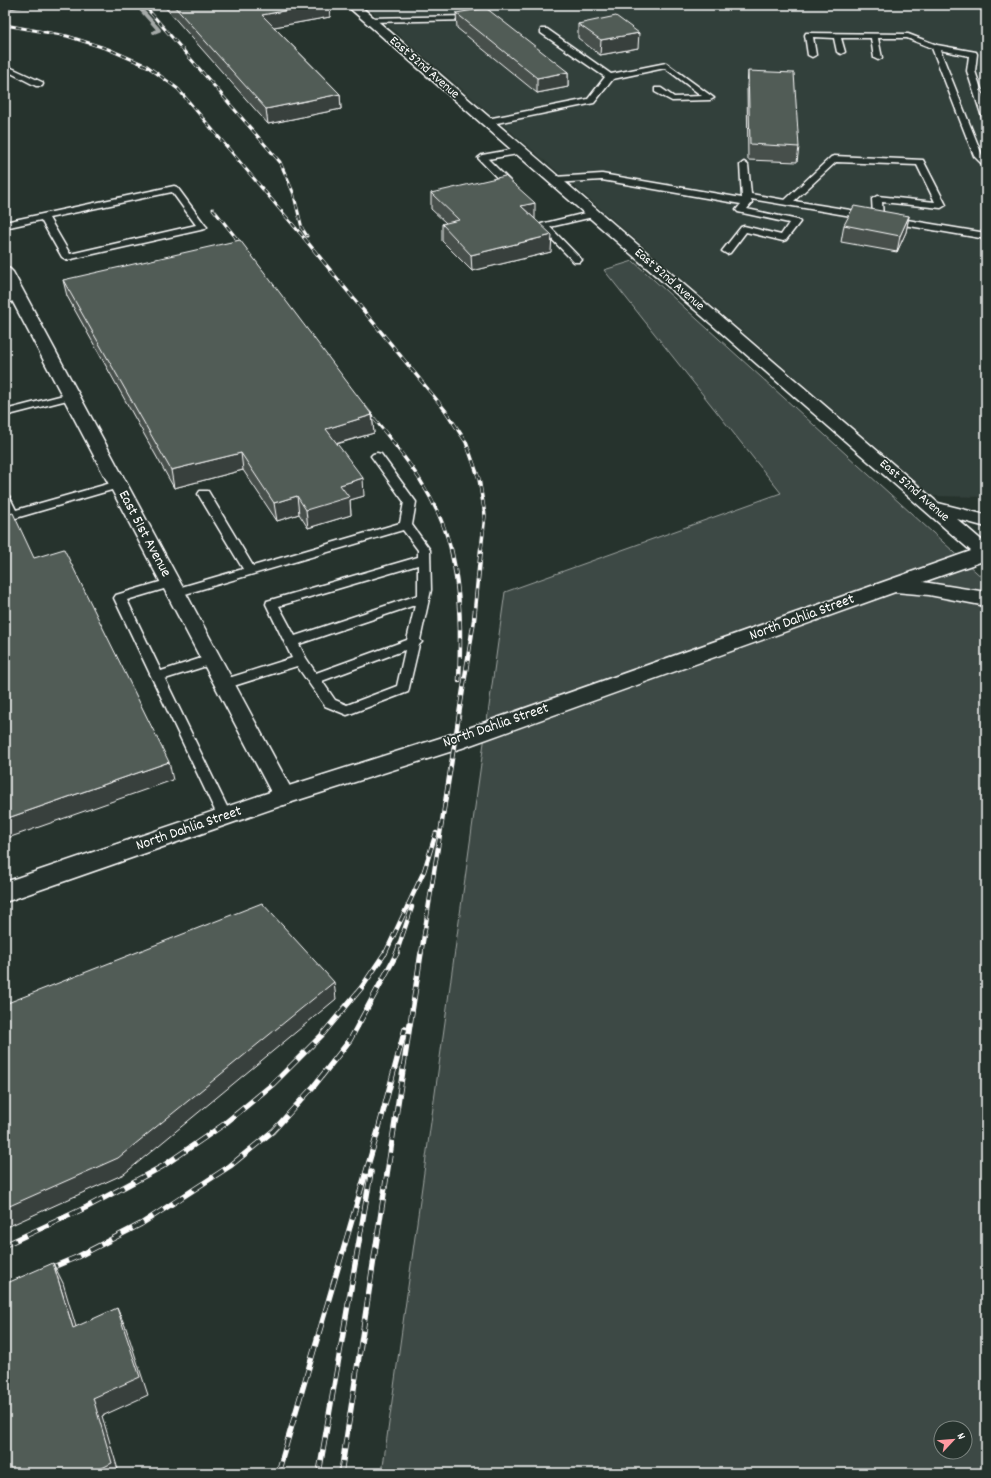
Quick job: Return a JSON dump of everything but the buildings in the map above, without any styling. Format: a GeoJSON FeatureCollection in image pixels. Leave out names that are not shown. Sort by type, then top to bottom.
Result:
{"type":"FeatureCollection","features":[{"type":"Feature","properties":{"kind":"street","name":"East 52nd Avenue"},"geometry":{"type":"LineString","coordinates":[[352,5],[986,554]]}},
{"type":"Feature","properties":{"kind":"street","name":"East 51st Avenue"},"geometry":{"type":"LineString","coordinates":[[5,272],[12,299],[71,396],[284,796]]}},
{"type":"Feature","properties":{"kind":"street"},"geometry":{"type":"LineString","coordinates":[[931,506],[986,521]]}},
{"type":"Feature","properties":{"kind":"street","name":"North Dahlia Street"},"geometry":{"type":"LineString","coordinates":[[5,892],[284,796],[454,742],[889,587],[986,554]]}},
{"type":"Feature","properties":{"kind":"street"},"geometry":{"type":"LineString","coordinates":[[889,587],[929,589],[986,600]]}},
{"type":"Feature","properties":{"kind":"lane"},"geometry":{"type":"LineString","coordinates":[[369,20],[468,18]]}},
{"type":"Feature","properties":{"kind":"lane"},"geometry":{"type":"LineString","coordinates":[[544,31],[610,77]]}},
{"type":"Feature","properties":{"kind":"lane"},"geometry":{"type":"LineString","coordinates":[[812,55],[809,35],[908,36],[936,47],[973,54],[972,71],[986,117]]}},
{"type":"Feature","properties":{"kind":"lane"},"geometry":{"type":"LineString","coordinates":[[837,35],[841,52]]}},
{"type":"Feature","properties":{"kind":"lane"},"geometry":{"type":"LineString","coordinates":[[874,36],[878,58]]}},
{"type":"Feature","properties":{"kind":"lane"},"geometry":{"type":"LineString","coordinates":[[936,47],[978,156],[986,163]]}},
{"type":"Feature","properties":{"kind":"lane"},"geometry":{"type":"LineString","coordinates":[[487,122],[591,101],[610,77],[666,64],[710,98],[672,99],[658,90]]}},
{"type":"Feature","properties":{"kind":"lane"},"geometry":{"type":"LineString","coordinates":[[5,67],[39,84]]}},
{"type":"Feature","properties":{"kind":"lane"},"geometry":{"type":"LineString","coordinates":[[507,183],[482,158],[521,151]]}},
{"type":"Feature","properties":{"kind":"lane"},"geometry":{"type":"LineString","coordinates":[[787,203],[834,159],[920,162],[941,205],[877,199],[878,218]]}},
{"type":"Feature","properties":{"kind":"lane"},"geometry":{"type":"LineString","coordinates":[[727,251],[744,229],[783,238],[795,222],[741,210],[747,199],[744,165]]}},
{"type":"Feature","properties":{"kind":"lane"},"geometry":{"type":"LineString","coordinates":[[554,180],[602,177],[747,199],[787,203],[986,236]]}},
{"type":"Feature","properties":{"kind":"lane"},"geometry":{"type":"LineString","coordinates":[[5,225],[174,189],[202,227],[67,257],[44,217]]}},
{"type":"Feature","properties":{"kind":"lane"},"geometry":{"type":"LineString","coordinates":[[576,260],[544,226],[594,214]]}},
{"type":"Feature","properties":{"kind":"lane"},"geometry":{"type":"LineString","coordinates":[[5,413],[71,396]]}},
{"type":"Feature","properties":{"kind":"lane"},"geometry":{"type":"LineString","coordinates":[[377,456],[410,502],[406,525],[424,550],[425,590],[422,598],[403,690],[346,710],[330,703],[300,660],[272,604],[424,559]]}},
{"type":"Feature","properties":{"kind":"lane"},"geometry":{"type":"LineString","coordinates":[[5,499],[12,515],[118,485]]}},
{"type":"Feature","properties":{"kind":"lane"},"geometry":{"type":"LineString","coordinates":[[204,494],[250,571]]}},
{"type":"Feature","properties":{"kind":"lane"},"geometry":{"type":"LineString","coordinates":[[225,816],[159,676],[120,598],[250,571],[406,525]]}},
{"type":"Feature","properties":{"kind":"lane"},"geometry":{"type":"LineString","coordinates":[[291,642],[422,598]]}},
{"type":"Feature","properties":{"kind":"lane"},"geometry":{"type":"LineString","coordinates":[[313,679],[414,642]]}},
{"type":"Feature","properties":{"kind":"lane"},"geometry":{"type":"LineString","coordinates":[[159,676],[211,660]]}},
{"type":"Feature","properties":{"kind":"lane"},"geometry":{"type":"LineString","coordinates":[[224,684],[300,660]]}},
{"type":"Feature","properties":{"kind":"shaded area"},"geometry":{"type":"Polygon","coordinates":[[[364,5],[986,5],[986,497],[933,496],[364,5]]]}},
{"type":"Feature","properties":{"kind":"shaded area"},"geometry":{"type":"Polygon","coordinates":[[[633,261],[986,581],[986,1473],[382,1473],[505,592],[781,493],[604,270],[633,261]]]}},
{"type":"Feature","properties":{"kind":"waterway"},"geometry":{"type":"LineString","coordinates":[[137,5],[159,30],[154,32]]}},
{"type":"Feature","properties":{"kind":"railway"},"geometry":{"type":"LineString","coordinates":[[144,5],[280,162],[293,192],[302,228],[307,236]]}},
{"type":"Feature","properties":{"kind":"railway"},"geometry":{"type":"LineString","coordinates":[[5,25],[67,36],[108,49],[147,66],[178,89],[305,239]]}},
{"type":"Feature","properties":{"kind":"railway"},"geometry":{"type":"LineString","coordinates":[[213,209],[237,239]]}},
{"type":"Feature","properties":{"kind":"railway"},"geometry":{"type":"LineString","coordinates":[[236,238],[245,250]]}},
{"type":"Feature","properties":{"kind":"railway"},"geometry":{"type":"LineString","coordinates":[[304,238],[445,410],[466,442],[479,479],[485,515],[481,550]]}},
{"type":"Feature","properties":{"kind":"railway"},"geometry":{"type":"LineString","coordinates":[[365,407],[404,457],[427,491],[445,529],[451,550]]}},
{"type":"Feature","properties":{"kind":"railway"},"geometry":{"type":"LineString","coordinates":[[451,549],[457,582],[460,615],[459,681]]}},
{"type":"Feature","properties":{"kind":"railway"},"geometry":{"type":"LineString","coordinates":[[421,954],[474,620],[481,549]]}},
{"type":"Feature","properties":{"kind":"railway"},"geometry":{"type":"LineString","coordinates":[[385,954],[424,871],[436,833]]}},
{"type":"Feature","properties":{"kind":"railway"},"geometry":{"type":"LineString","coordinates":[[396,954],[412,907]]}},
{"type":"Feature","properties":{"kind":"railway"},"geometry":{"type":"LineString","coordinates":[[5,1245],[87,1207],[163,1166],[223,1125],[273,1084],[322,1035],[362,987],[385,953]]}},
{"type":"Feature","properties":{"kind":"railway"},"geometry":{"type":"LineString","coordinates":[[46,1270],[77,1257],[141,1224],[230,1166],[273,1131],[314,1086],[350,1040],[397,953]]}},
{"type":"Feature","properties":{"kind":"railway"},"geometry":{"type":"LineString","coordinates":[[341,1473],[421,953]]}},
{"type":"Feature","properties":{"kind":"railway"},"geometry":{"type":"LineString","coordinates":[[278,1473],[378,1131],[405,1029]]}},
{"type":"Feature","properties":{"kind":"railway"},"geometry":{"type":"LineString","coordinates":[[319,1473],[371,1172]]}}]}
